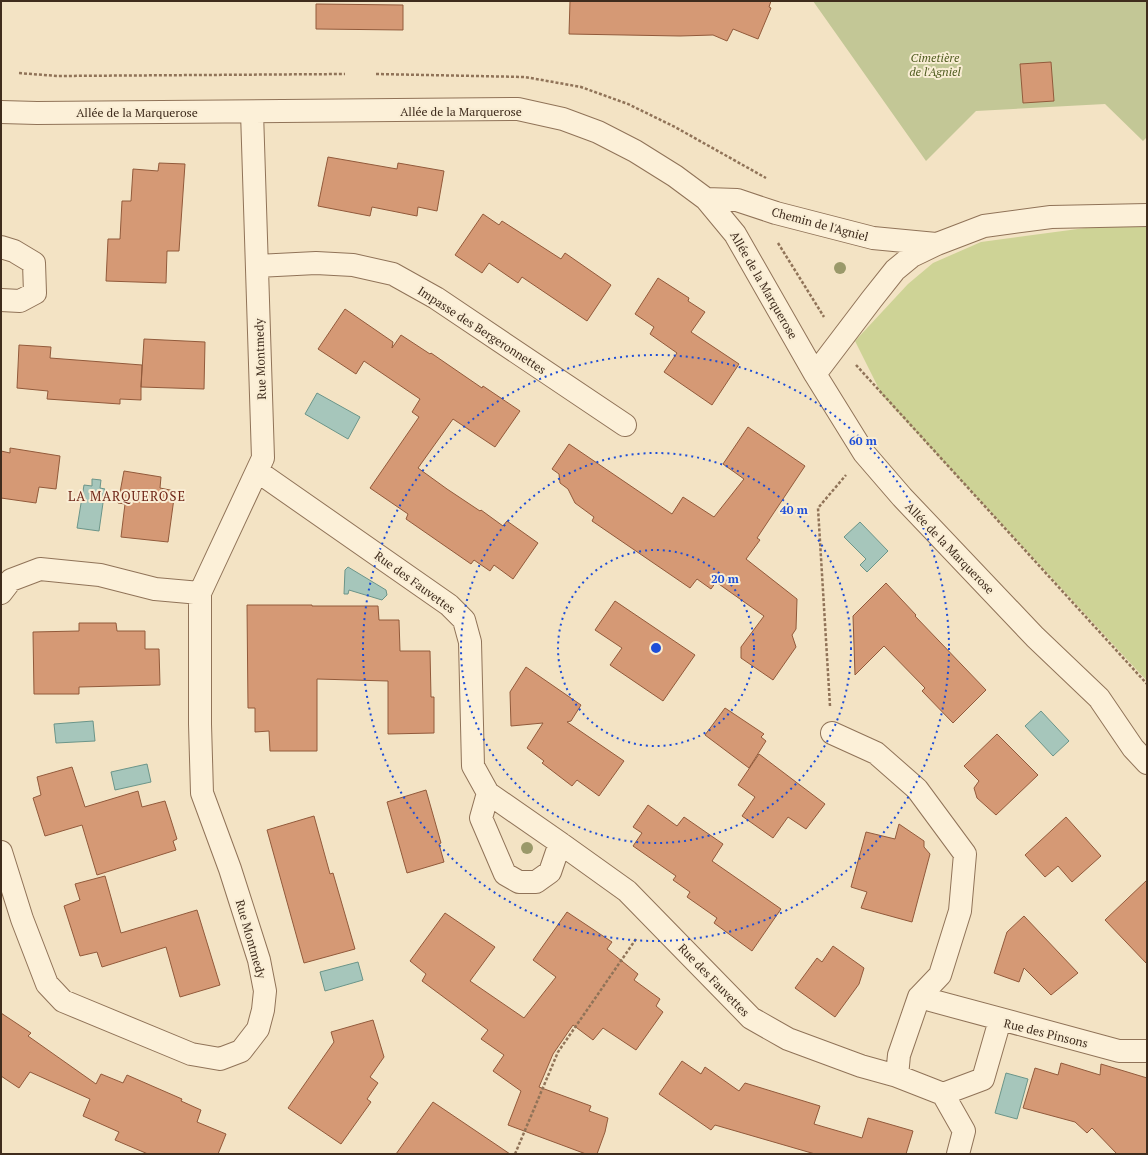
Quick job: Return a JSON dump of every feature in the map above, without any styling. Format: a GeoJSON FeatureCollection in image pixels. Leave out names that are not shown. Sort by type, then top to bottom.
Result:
{"type":"FeatureCollection","features":[{"type":"Feature","properties":{"kind":"street","name":"Allée de la Marquerose"},"geometry":{"type":"LineString","coordinates":[[1,112],[252,112],[518,109],[562,119],[598,132],[635,151],[675,176],[706,199],[735,234],[815,374],[864,453],[913,508],[1035,637],[1098,698],[1133,748],[1147,763]]}},
{"type":"Feature","properties":{"kind":"street","name":"Rue Montmedy"},"geometry":{"type":"LineString","coordinates":[[1,852],[22,919],[47,984],[63,1001],[191,1054],[220,1059],[241,1051],[258,1029],[263,1010],[265,991],[259,960],[230,869],[202,793],[200,724],[200,593],[263,458],[252,112]]}},
{"type":"Feature","properties":{"kind":"street","name":"Chemin de l'Agniel"},"geometry":{"type":"LineString","coordinates":[[706,199],[737,200],[776,214],[873,238],[937,244]]}},
{"type":"Feature","properties":{"kind":"street","name":"Chemin de l'Agniel"},"geometry":{"type":"LineString","coordinates":[[815,374],[896,270],[912,256],[937,244],[984,226],[1051,217],[1147,215]]}},
{"type":"Feature","properties":{"kind":"street"},"geometry":{"type":"LineString","coordinates":[[1,247],[14,251],[34,263],[34,293],[20,301],[1,300]]}},
{"type":"Feature","properties":{"kind":"street","name":"Impasse des Bergeronnettes"},"geometry":{"type":"LineString","coordinates":[[257,266],[316,263],[353,265],[392,274],[436,298],[625,425]]}},
{"type":"Feature","properties":{"kind":"street","name":"Rue des Fauvettes"},"geometry":{"type":"LineString","coordinates":[[258,471],[449,604],[464,620],[470,642],[473,766],[488,793],[627,891],[751,1018],[788,1039],[860,1066],[897,1076],[943,1094]]}},
{"type":"Feature","properties":{"kind":"street"},"geometry":{"type":"LineString","coordinates":[[1,593],[11,580],[40,569],[100,575],[155,589],[200,593]]}},
{"type":"Feature","properties":{"kind":"street"},"geometry":{"type":"LineString","coordinates":[[832,733],[876,753],[917,788],[965,854],[960,911],[958,918],[940,975],[919,997],[898,1056],[897,1076]]}},
{"type":"Feature","properties":{"kind":"street"},"geometry":{"type":"LineString","coordinates":[[488,793],[481,818],[505,874],[520,882],[536,882],[550,872],[560,843]]}},
{"type":"Feature","properties":{"kind":"street"},"geometry":{"type":"LineString","coordinates":[[919,997],[1000,1020]]}},
{"type":"Feature","properties":{"kind":"street","name":"Rue des Pinsons"},"geometry":{"type":"LineString","coordinates":[[943,1094],[983,1079],[1000,1020],[1119,1051],[1147,1051]]}},
{"type":"Feature","properties":{"kind":"street"},"geometry":{"type":"LineString","coordinates":[[943,1094],[964,1131],[958,1154]]}},
{"type":"Feature","properties":{"kind":"path"},"geometry":{"type":"LineString","coordinates":[[18,73],[57,76],[345,74]]}},
{"type":"Feature","properties":{"kind":"path"},"geometry":{"type":"LineString","coordinates":[[776,240],[826,321]]}},
{"type":"Feature","properties":{"kind":"path"},"geometry":{"type":"LineString","coordinates":[[855,364],[1147,684]]}},
{"type":"Feature","properties":{"kind":"path"},"geometry":{"type":"LineString","coordinates":[[832,733],[818,508],[864,453]]}},
{"type":"Feature","properties":{"kind":"path"},"geometry":{"type":"LineString","coordinates":[[515,1154],[558,1052],[652,916]]}},
{"type":"Feature","properties":{"kind":"green space","name":"Cimetière de l'Agniel"},"geometry":{"type":"Polygon","coordinates":[[[813,1],[1147,1],[1147,137],[1143,141],[1105,104],[976,111],[926,161],[813,1]]]}},
{"type":"Feature","properties":{"kind":"green space"},"geometry":{"type":"Polygon","coordinates":[[[1115,224],[1147,225],[1147,681],[882,395],[855,341],[908,284],[933,263],[981,242],[1115,224]]]}},
{"type":"Feature","properties":{"kind":"water"},"geometry":{"type":"Polygon","coordinates":[[[317,393],[360,417],[348,439],[305,414],[317,393]]]}},
{"type":"Feature","properties":{"kind":"water"},"geometry":{"type":"Polygon","coordinates":[[[92,479],[101,480],[100,488],[105,489],[99,531],[77,528],[84,485],[92,486],[92,479]]]}},
{"type":"Feature","properties":{"kind":"water"},"geometry":{"type":"Polygon","coordinates":[[[860,522],[888,551],[867,572],[860,565],[866,559],[844,537],[860,522]]]}},
{"type":"Feature","properties":{"kind":"water"},"geometry":{"type":"Polygon","coordinates":[[[348,567],[386,590],[387,595],[382,600],[349,590],[348,594],[344,594],[345,570],[348,567]]]}},
{"type":"Feature","properties":{"kind":"water"},"geometry":{"type":"Polygon","coordinates":[[[1041,711],[1069,741],[1053,756],[1025,726],[1041,711]]]}},
{"type":"Feature","properties":{"kind":"water"},"geometry":{"type":"Polygon","coordinates":[[[93,721],[95,741],[56,743],[54,724],[93,721]]]}},
{"type":"Feature","properties":{"kind":"water"},"geometry":{"type":"Polygon","coordinates":[[[147,764],[151,782],[115,790],[111,772],[147,764]]]}},
{"type":"Feature","properties":{"kind":"water"},"geometry":{"type":"Polygon","coordinates":[[[358,962],[363,980],[325,991],[320,972],[358,962]]]}},
{"type":"Feature","properties":{"kind":"water"},"geometry":{"type":"Polygon","coordinates":[[[1006,1073],[1028,1079],[1017,1119],[995,1113],[1006,1073]]]}},
{"type":"Feature","properties":{"kind":"building"},"geometry":{"type":"Polygon","coordinates":[[[570,1],[771,1],[769,7],[771,8],[758,39],[733,29],[727,41],[713,35],[680,36],[569,34],[570,1]]]}},
{"type":"Feature","properties":{"kind":"building"},"geometry":{"type":"Polygon","coordinates":[[[316,4],[403,5],[403,30],[316,29],[316,4]]]}},
{"type":"Feature","properties":{"kind":"building"},"geometry":{"type":"Polygon","coordinates":[[[1051,62],[1054,101],[1023,103],[1020,64],[1051,62]]]}},
{"type":"Feature","properties":{"kind":"building"},"geometry":{"type":"Polygon","coordinates":[[[328,157],[397,169],[398,163],[444,171],[437,211],[418,207],[417,216],[372,207],[370,216],[318,206],[328,157]]]}},
{"type":"Feature","properties":{"kind":"building"},"geometry":{"type":"Polygon","coordinates":[[[159,163],[185,164],[179,251],[167,251],[166,283],[106,281],[108,239],[120,239],[122,201],[131,201],[133,169],[158,171],[159,163]]]}},
{"type":"Feature","properties":{"kind":"building"},"geometry":{"type":"Polygon","coordinates":[[[483,214],[499,225],[502,221],[561,259],[565,253],[611,285],[587,321],[522,277],[518,283],[489,263],[482,273],[455,255],[483,214]]]}},
{"type":"Feature","properties":{"kind":"building"},"geometry":{"type":"Polygon","coordinates":[[[658,278],[689,298],[688,301],[705,312],[691,332],[739,364],[712,405],[664,372],[677,353],[650,334],[654,327],[635,314],[658,278]]]}},
{"type":"Feature","properties":{"kind":"building"},"geometry":{"type":"Polygon","coordinates":[[[345,309],[393,342],[392,348],[401,335],[520,411],[495,447],[453,419],[418,468],[503,526],[507,521],[538,543],[513,579],[494,565],[490,571],[474,560],[471,564],[406,519],[408,514],[370,488],[419,417],[412,412],[420,399],[364,361],[356,374],[318,349],[345,309]]]}},
{"type":"Feature","properties":{"kind":"building"},"geometry":{"type":"Polygon","coordinates":[[[144,339],[205,342],[204,389],[141,387],[144,339]]]}},
{"type":"Feature","properties":{"kind":"building"},"geometry":{"type":"Polygon","coordinates":[[[19,345],[51,347],[50,358],[142,365],[141,400],[120,399],[120,404],[47,399],[48,391],[17,388],[19,345]]]}},
{"type":"Feature","properties":{"kind":"building"},"geometry":{"type":"Polygon","coordinates":[[[748,427],[805,466],[757,538],[760,540],[746,559],[797,599],[796,629],[792,635],[796,647],[773,680],[741,658],[741,647],[764,616],[716,582],[711,589],[697,579],[690,588],[592,521],[594,517],[575,503],[568,489],[560,483],[559,474],[552,469],[569,444],[672,514],[683,497],[714,517],[744,479],[723,464],[748,427]]]}},
{"type":"Feature","properties":{"kind":"building"},"geometry":{"type":"Polygon","coordinates":[[[10,448],[60,456],[56,489],[39,487],[36,503],[1,498],[1,451],[10,453],[10,448]]]}},
{"type":"Feature","properties":{"kind":"building"},"geometry":{"type":"Polygon","coordinates":[[[124,471],[161,477],[160,488],[175,491],[168,542],[121,537],[125,504],[118,503],[124,471]]]}},
{"type":"Feature","properties":{"kind":"building"},"geometry":{"type":"Polygon","coordinates":[[[886,583],[916,615],[915,616],[986,690],[953,723],[922,691],[925,688],[884,646],[855,675],[853,616],[886,583]]]}},
{"type":"Feature","properties":{"kind":"building"},"geometry":{"type":"Polygon","coordinates":[[[615,601],[695,655],[663,701],[610,665],[622,648],[595,630],[615,601]]]}},
{"type":"Feature","properties":{"kind":"building"},"geometry":{"type":"Polygon","coordinates":[[[247,605],[378,606],[379,620],[399,620],[400,651],[430,651],[431,697],[434,697],[434,733],[388,734],[388,681],[317,679],[317,751],[270,751],[269,731],[255,732],[255,708],[248,708],[247,605]]]}},
{"type":"Feature","properties":{"kind":"building"},"geometry":{"type":"Polygon","coordinates":[[[79,623],[116,623],[117,631],[145,631],[145,649],[159,649],[160,685],[79,687],[79,694],[34,694],[33,632],[79,631],[79,623]]]}},
{"type":"Feature","properties":{"kind":"building"},"geometry":{"type":"Polygon","coordinates":[[[526,667],[581,705],[571,721],[567,722],[624,761],[599,796],[577,780],[572,786],[542,763],[544,761],[527,748],[543,723],[511,726],[510,692],[526,667]]]}},
{"type":"Feature","properties":{"kind":"building"},"geometry":{"type":"Polygon","coordinates":[[[725,708],[764,734],[761,737],[766,741],[749,768],[705,735],[725,708]]]}},
{"type":"Feature","properties":{"kind":"building"},"geometry":{"type":"Polygon","coordinates":[[[997,734],[1038,775],[996,815],[977,798],[974,788],[979,781],[964,766],[997,734]]]}},
{"type":"Feature","properties":{"kind":"building"},"geometry":{"type":"Polygon","coordinates":[[[759,754],[825,804],[806,829],[788,817],[773,838],[742,816],[755,797],[738,785],[759,754]]]}},
{"type":"Feature","properties":{"kind":"building"},"geometry":{"type":"Polygon","coordinates":[[[72,767],[85,807],[138,791],[142,807],[165,801],[177,839],[173,841],[176,850],[97,875],[82,825],[45,836],[33,798],[41,795],[37,777],[72,767]]]}},
{"type":"Feature","properties":{"kind":"building"},"geometry":{"type":"Polygon","coordinates":[[[426,790],[441,843],[439,844],[444,862],[407,873],[387,802],[426,790]]]}},
{"type":"Feature","properties":{"kind":"building"},"geometry":{"type":"Polygon","coordinates":[[[648,805],[677,826],[684,817],[723,844],[712,861],[781,909],[752,951],[714,923],[717,918],[687,897],[690,892],[673,880],[676,876],[633,846],[642,833],[633,827],[648,805]]]}},
{"type":"Feature","properties":{"kind":"building"},"geometry":{"type":"Polygon","coordinates":[[[314,816],[330,874],[333,873],[355,949],[304,963],[267,830],[314,816]]]}},
{"type":"Feature","properties":{"kind":"building"},"geometry":{"type":"Polygon","coordinates":[[[1066,817],[1101,856],[1072,882],[1058,866],[1045,877],[1025,855],[1066,817]]]}},
{"type":"Feature","properties":{"kind":"building"},"geometry":{"type":"Polygon","coordinates":[[[899,824],[924,841],[924,847],[930,854],[912,922],[861,908],[867,892],[851,887],[866,832],[895,839],[899,824]]]}},
{"type":"Feature","properties":{"kind":"building"},"geometry":{"type":"Polygon","coordinates":[[[105,876],[121,933],[197,910],[220,985],[180,997],[166,947],[102,967],[97,952],[80,956],[64,906],[80,900],[75,884],[105,876]]]}},
{"type":"Feature","properties":{"kind":"building"},"geometry":{"type":"Polygon","coordinates":[[[1147,880],[1147,964],[1105,920],[1147,880]]]}},
{"type":"Feature","properties":{"kind":"building"},"geometry":{"type":"Polygon","coordinates":[[[567,912],[612,942],[607,949],[638,974],[634,980],[660,999],[656,1006],[663,1012],[636,1050],[603,1028],[593,1040],[573,1025],[553,1054],[539,1087],[591,1106],[589,1111],[608,1118],[605,1132],[597,1154],[586,1154],[508,1125],[521,1091],[493,1071],[504,1055],[481,1039],[488,1030],[422,981],[426,974],[410,961],[445,913],[495,947],[470,981],[524,1018],[556,977],[533,960],[567,912]]]}},
{"type":"Feature","properties":{"kind":"building"},"geometry":{"type":"Polygon","coordinates":[[[1024,916],[1078,973],[1051,995],[1024,968],[1019,982],[994,973],[1007,932],[1024,916]]]}},
{"type":"Feature","properties":{"kind":"building"},"geometry":{"type":"Polygon","coordinates":[[[833,946],[864,968],[859,984],[835,1017],[795,988],[817,958],[822,962],[833,946]]]}},
{"type":"Feature","properties":{"kind":"building"},"geometry":{"type":"Polygon","coordinates":[[[1,1013],[31,1033],[28,1036],[96,1084],[101,1074],[123,1083],[127,1075],[182,1099],[181,1101],[201,1110],[197,1122],[226,1134],[218,1154],[148,1154],[115,1140],[119,1132],[83,1116],[90,1099],[30,1072],[19,1088],[1,1076],[1,1013]]]}},
{"type":"Feature","properties":{"kind":"building"},"geometry":{"type":"Polygon","coordinates":[[[373,1020],[384,1057],[370,1077],[378,1083],[367,1099],[371,1102],[341,1144],[288,1108],[334,1042],[331,1032],[373,1020]]]}},
{"type":"Feature","properties":{"kind":"building"},"geometry":{"type":"Polygon","coordinates":[[[682,1061],[701,1074],[705,1067],[739,1091],[745,1083],[820,1106],[814,1124],[862,1138],[868,1118],[913,1131],[906,1154],[815,1154],[715,1125],[711,1130],[659,1094],[682,1061]]]}},
{"type":"Feature","properties":{"kind":"building"},"geometry":{"type":"Polygon","coordinates":[[[1061,1063],[1100,1075],[1101,1064],[1147,1078],[1147,1154],[1117,1154],[1092,1128],[1087,1133],[1075,1122],[1023,1108],[1035,1068],[1058,1075],[1061,1063]]]}},
{"type":"Feature","properties":{"kind":"building"},"geometry":{"type":"Polygon","coordinates":[[[433,1102],[510,1154],[396,1154],[433,1102]]]}},
{"type":"Feature","properties":{"kind":"district","name":"LA MARQUEROSE"},"geometry":{"type":"Point","coordinates":[127,496]}}]}
